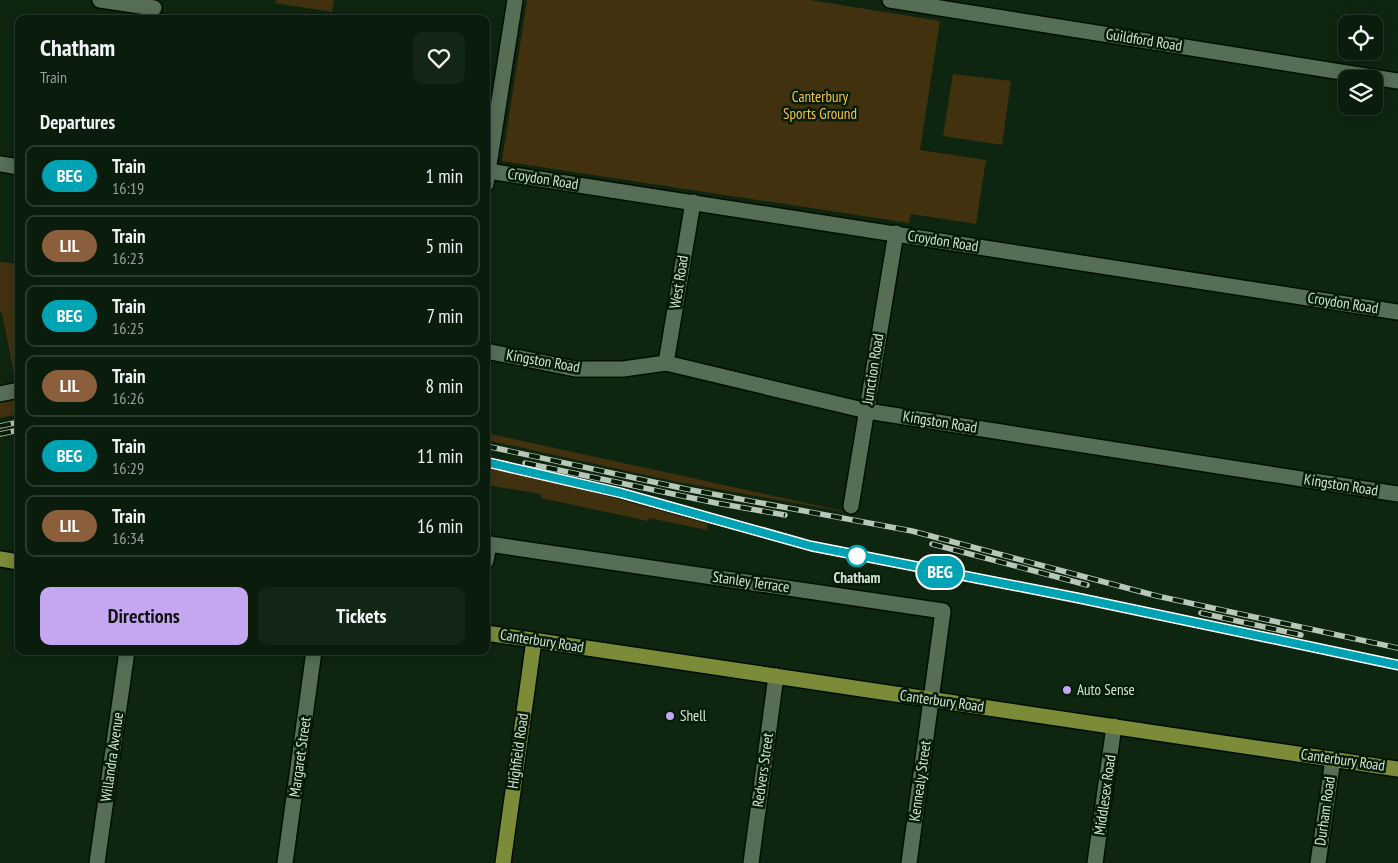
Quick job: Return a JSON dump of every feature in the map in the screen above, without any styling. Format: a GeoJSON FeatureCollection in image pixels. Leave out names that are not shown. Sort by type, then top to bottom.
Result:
{"type":"FeatureCollection","features":[{"type":"Feature","properties":{"kind":"main road"},"geometry":{"type":"LineString","coordinates":[[0,559],[15,561]]}},
{"type":"Feature","properties":{"kind":"main road","name":"Canterbury Road"},"geometry":{"type":"LineString","coordinates":[[490,633],[1398,769]]}},
{"type":"Feature","properties":{"kind":"main road","name":"Highfield Road"},"geometry":{"type":"LineString","coordinates":[[503,863],[534,640]]}},
{"type":"Feature","properties":{"kind":"street"},"geometry":{"type":"LineString","coordinates":[[100,0],[153,9]]}},
{"type":"Feature","properties":{"kind":"street"},"geometry":{"type":"LineString","coordinates":[[490,158],[515,0]]}},
{"type":"Feature","properties":{"kind":"street","name":"Guildford Road"},"geometry":{"type":"LineString","coordinates":[[890,0],[1398,81]]}},
{"type":"Feature","properties":{"kind":"street"},"geometry":{"type":"LineString","coordinates":[[0,164],[15,166]]}},
{"type":"Feature","properties":{"kind":"street","name":"Croydon Road"},"geometry":{"type":"LineString","coordinates":[[490,177],[692,202],[1398,312]]}},
{"type":"Feature","properties":{"kind":"street","name":"West Road"},"geometry":{"type":"LineString","coordinates":[[666,362],[692,202]]}},
{"type":"Feature","properties":{"kind":"street","name":"Junction Road"},"geometry":{"type":"LineString","coordinates":[[851,506],[896,233]]}},
{"type":"Feature","properties":{"kind":"street","name":"Kingston Road"},"geometry":{"type":"LineString","coordinates":[[490,352],[575,369],[623,369],[666,362],[867,411],[1398,494]]}},
{"type":"Feature","properties":{"kind":"street"},"geometry":{"type":"LineString","coordinates":[[0,394],[15,391]]}},
{"type":"Feature","properties":{"kind":"street","name":"Stanley Terrace"},"geometry":{"type":"LineString","coordinates":[[490,544],[943,611],[931,699]]}},
{"type":"Feature","properties":{"kind":"street","name":"Willandra Avenue"},"geometry":{"type":"LineString","coordinates":[[97,863],[126,655]]}},
{"type":"Feature","properties":{"kind":"street","name":"Margaret Street"},"geometry":{"type":"LineString","coordinates":[[285,863],[313,655]]}},
{"type":"Feature","properties":{"kind":"street","name":"Redvers Street"},"geometry":{"type":"LineString","coordinates":[[751,863],[776,676]]}},
{"type":"Feature","properties":{"kind":"street","name":"Kennealy Street"},"geometry":{"type":"LineString","coordinates":[[909,863],[931,699]]}},
{"type":"Feature","properties":{"kind":"street","name":"Middlesex Road"},"geometry":{"type":"LineString","coordinates":[[1095,863],[1114,726]]}},
{"type":"Feature","properties":{"kind":"street","name":"Durham Road"},"geometry":{"type":"LineString","coordinates":[[1318,863],[1333,759]]}},
{"type":"Feature","properties":{"kind":"green space"},"geometry":{"type":"Polygon","coordinates":[[[276,0],[334,0],[332,12],[275,3],[276,0]]]}},
{"type":"Feature","properties":{"kind":"green space","name":"Canterbury Sports Ground"},"geometry":{"type":"Polygon","coordinates":[[[527,0],[810,0],[940,21],[920,150],[986,160],[976,224],[911,214],[909,223],[502,161],[527,0]]]}},
{"type":"Feature","properties":{"kind":"green space"},"geometry":{"type":"Polygon","coordinates":[[[953,74],[1011,81],[1002,145],[943,136],[953,74]]]}},
{"type":"Feature","properties":{"kind":"green space"},"geometry":{"type":"Polygon","coordinates":[[[0,262],[15,264],[15,374],[2,313],[0,312],[0,262]]]}},
{"type":"Feature","properties":{"kind":"green space"},"geometry":{"type":"Polygon","coordinates":[[[15,396],[15,415],[0,418],[0,399],[15,396]]]}},
{"type":"Feature","properties":{"kind":"green space"},"geometry":{"type":"Polygon","coordinates":[[[490,434],[861,515],[673,481],[490,441],[490,434]]]}},
{"type":"Feature","properties":{"kind":"green space"},"geometry":{"type":"Polygon","coordinates":[[[490,469],[560,483],[708,524],[707,530],[649,518],[648,521],[541,498],[541,494],[490,486],[490,469]]]}},
{"type":"Feature","properties":{"kind":"railway"},"geometry":{"type":"LineString","coordinates":[[0,426],[15,423]]}},
{"type":"Feature","properties":{"kind":"railway"},"geometry":{"type":"LineString","coordinates":[[0,434],[15,431]]}},
{"type":"Feature","properties":{"kind":"railway"},"geometry":{"type":"LineString","coordinates":[[490,447],[686,489],[912,531],[1157,596],[1398,648]]}},
{"type":"Feature","properties":{"kind":"railway"},"geometry":{"type":"LineString","coordinates":[[490,463],[621,493],[793,542],[864,558],[1077,598],[1398,665]]}},
{"type":"Feature","properties":{"kind":"railway"},"geometry":{"type":"LineString","coordinates":[[525,463],[716,503],[785,515]]}},
{"type":"Feature","properties":{"kind":"railway"},"geometry":{"type":"LineString","coordinates":[[932,544],[1087,585]]}},
{"type":"Feature","properties":{"kind":"railway"},"geometry":{"type":"LineString","coordinates":[[1201,613],[1301,635]]}},
{"type":"Feature","properties":{"kind":"train","name":"BEG"},"geometry":{"type":"LineString","coordinates":[[490,463],[621,493],[793,542],[864,558],[1078,598],[1194,624],[1398,665]]}},
{"type":"Feature","properties":{"kind":"place","name":"Chatham"},"geometry":{"type":"Point","coordinates":[857,556]}},
{"type":"Feature","properties":{"kind":"place","name":"Auto Sense"},"geometry":{"type":"Point","coordinates":[1067,690]}},
{"type":"Feature","properties":{"kind":"place","name":"Shell"},"geometry":{"type":"Point","coordinates":[670,716]}}]}
